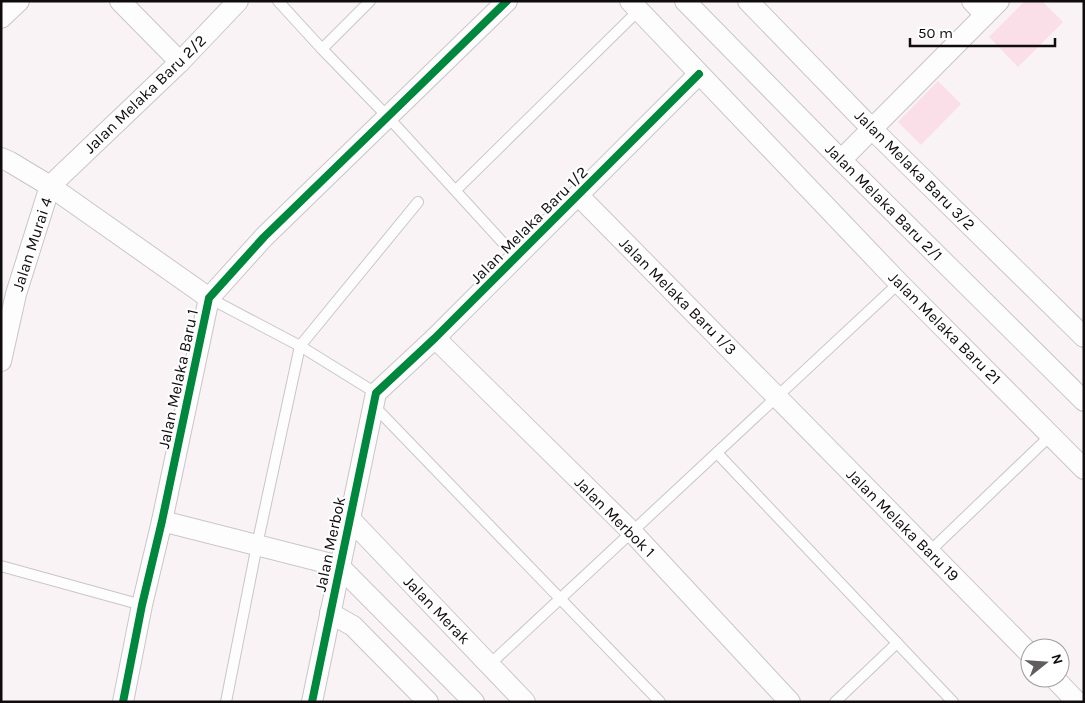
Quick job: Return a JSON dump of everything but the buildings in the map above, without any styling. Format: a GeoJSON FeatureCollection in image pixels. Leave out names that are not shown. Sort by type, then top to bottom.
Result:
{"type":"FeatureCollection","features":[{"type":"Feature","properties":{"kind":"street"},"geometry":{"type":"LineString","coordinates":[[1,18],[19,1]]}},
{"type":"Feature","properties":{"kind":"street"},"geometry":{"type":"LineString","coordinates":[[120,1],[180,62]]}},
{"type":"Feature","properties":{"kind":"street","name":"Jalan Melaka Baru 2/2"},"geometry":{"type":"LineString","coordinates":[[50,186],[180,62],[238,1]]}},
{"type":"Feature","properties":{"kind":"street","name":"Jalan Melaka Baru 1"},"geometry":{"type":"LineString","coordinates":[[123,702],[142,605],[162,521],[209,298],[264,237],[507,1]]}},
{"type":"Feature","properties":{"kind":"street","name":"Jalan Melaka Baru 2/1"},"geometry":{"type":"LineString","coordinates":[[685,1],[841,160],[1084,401]]}},
{"type":"Feature","properties":{"kind":"street","name":"Jalan Melaka Baru 3/2"},"geometry":{"type":"LineString","coordinates":[[748,1],[873,130],[1084,337]]}},
{"type":"Feature","properties":{"kind":"street","name":"Jalan Melaka Baru 21"},"geometry":{"type":"LineString","coordinates":[[634,6],[899,283],[1084,468]]}},
{"type":"Feature","properties":{"kind":"street"},"geometry":{"type":"LineString","coordinates":[[841,160],[873,130],[986,6]]}},
{"type":"Feature","properties":{"kind":"street","name":"Jalan Melaka Baru 1/2"},"geometry":{"type":"LineString","coordinates":[[375,400],[698,74]]}},
{"type":"Feature","properties":{"kind":"street"},"geometry":{"type":"LineString","coordinates":[[1,158],[50,186],[209,298]]}},
{"type":"Feature","properties":{"kind":"street","name":"Jalan Murai 4"},"geometry":{"type":"LineString","coordinates":[[1,361],[8,292],[50,186]]}},
{"type":"Feature","properties":{"kind":"street","name":"Jalan Melaka Baru 1/3"},"geometry":{"type":"LineString","coordinates":[[578,195],[777,397]]}},
{"type":"Feature","properties":{"kind":"street","name":"Jalan Merbok 1"},"geometry":{"type":"LineString","coordinates":[[435,338],[632,532],[790,702]]}},
{"type":"Feature","properties":{"kind":"street","name":"Jalan Melaka Baru 19"},"geometry":{"type":"LineString","coordinates":[[777,397],[1020,644]]}},
{"type":"Feature","properties":{"kind":"street","name":"Jalan Merbok"},"geometry":{"type":"LineString","coordinates":[[313,701],[339,566],[375,400]]}},
{"type":"Feature","properties":{"kind":"street","name":"Jalan Merak"},"geometry":{"type":"LineString","coordinates":[[350,519],[525,702]]}},
{"type":"Feature","properties":{"kind":"street"},"geometry":{"type":"LineString","coordinates":[[162,521],[339,566],[474,702]]}},
{"type":"Feature","properties":{"kind":"street"},"geometry":{"type":"LineString","coordinates":[[330,613],[353,626],[428,702]]}},
{"type":"Feature","properties":{"kind":"street"},"geometry":{"type":"LineString","coordinates":[[1064,688],[1077,702]]}},
{"type":"Feature","properties":{"kind":"lane"},"geometry":{"type":"LineString","coordinates":[[278,1],[456,190],[516,257]]}},
{"type":"Feature","properties":{"kind":"lane"},"geometry":{"type":"LineString","coordinates":[[322,49],[370,1]]}},
{"type":"Feature","properties":{"kind":"lane"},"geometry":{"type":"LineString","coordinates":[[456,190],[634,6]]}},
{"type":"Feature","properties":{"kind":"lane"},"geometry":{"type":"LineString","coordinates":[[226,702],[257,545],[300,346],[418,202]]}},
{"type":"Feature","properties":{"kind":"lane"},"geometry":{"type":"LineString","coordinates":[[489,665],[899,283]]}},
{"type":"Feature","properties":{"kind":"lane"},"geometry":{"type":"LineString","coordinates":[[209,298],[300,346],[375,400],[660,702]]}},
{"type":"Feature","properties":{"kind":"lane"},"geometry":{"type":"LineString","coordinates":[[929,552],[1052,435]]}},
{"type":"Feature","properties":{"kind":"lane"},"geometry":{"type":"LineString","coordinates":[[717,452],[953,702]]}},
{"type":"Feature","properties":{"kind":"lane"},"geometry":{"type":"LineString","coordinates":[[1,566],[142,605]]}},
{"type":"Feature","properties":{"kind":"lane"},"geometry":{"type":"LineString","coordinates":[[835,702],[897,643]]}},
{"type":"Feature","properties":{"kind":"shaded area"},"geometry":{"type":"Polygon","coordinates":[[[1025,1],[1042,1],[1063,22],[1018,67],[989,37],[1025,1]]]}},
{"type":"Feature","properties":{"kind":"shaded area"},"geometry":{"type":"Polygon","coordinates":[[[938,81],[961,104],[921,145],[898,122],[938,81]]]}},
{"type":"Feature","properties":{"kind":"cycle path"},"geometry":{"type":"LineString","coordinates":[[123,702],[142,605],[162,521],[209,298],[264,237],[507,1]]}},
{"type":"Feature","properties":{"kind":"cycle path"},"geometry":{"type":"LineString","coordinates":[[312,702],[376,393],[435,338],[699,74]]}}]}
